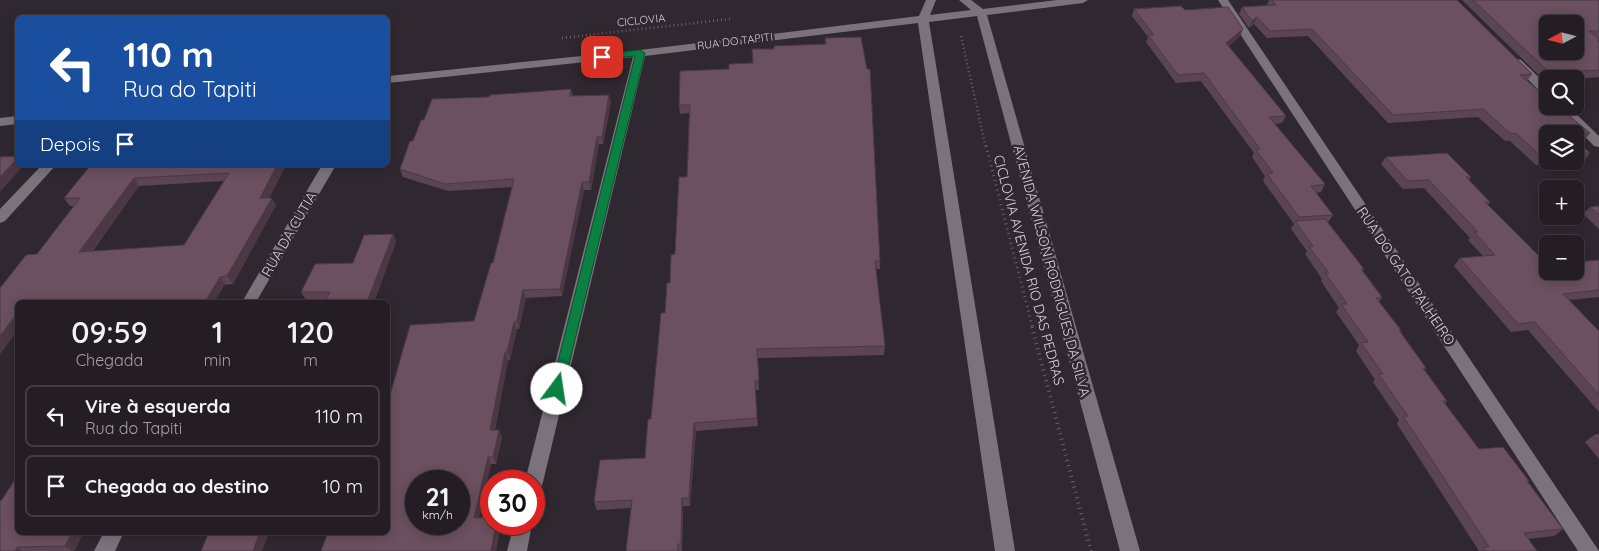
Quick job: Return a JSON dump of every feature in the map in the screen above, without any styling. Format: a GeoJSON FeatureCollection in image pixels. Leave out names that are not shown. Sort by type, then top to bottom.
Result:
{"type":"FeatureCollection","features":[{"type":"Feature","properties":{"kind":"street"},"geometry":{"type":"LineString","coordinates":[[931,0],[923,19],[1004,551]]}},
{"type":"Feature","properties":{"kind":"street"},"geometry":{"type":"LineString","coordinates":[[964,0],[981,12]]}},
{"type":"Feature","properties":{"kind":"street","name":"RUA DO TAPITI"},"geometry":{"type":"LineString","coordinates":[[390,79],[640,53],[1083,0]]}},
{"type":"Feature","properties":{"kind":"street","name":"RUA DO GATO PALHEIRO"},"geometry":{"type":"LineString","coordinates":[[1223,0],[1589,551]]}},
{"type":"Feature","properties":{"kind":"street","name":"AVENIDA WILSON RODRIGUES DA SILVA"},"geometry":{"type":"LineString","coordinates":[[981,12],[1130,551]]}},
{"type":"Feature","properties":{"kind":"street"},"geometry":{"type":"LineString","coordinates":[[537,470],[640,53]]}},
{"type":"Feature","properties":{"kind":"street"},"geometry":{"type":"LineString","coordinates":[[1507,53],[1539,84]]}},
{"type":"Feature","properties":{"kind":"street"},"geometry":{"type":"LineString","coordinates":[[1570,115],[1599,143]]}},
{"type":"Feature","properties":{"kind":"street"},"geometry":{"type":"LineString","coordinates":[[0,122],[15,120]]}},
{"type":"Feature","properties":{"kind":"street"},"geometry":{"type":"LineString","coordinates":[[0,218],[47,167]]}},
{"type":"Feature","properties":{"kind":"street","name":"RUA DA CUTIA"},"geometry":{"type":"LineString","coordinates":[[250,300],[328,167]]}},
{"type":"Feature","properties":{"kind":"street"},"geometry":{"type":"LineString","coordinates":[[104,551],[113,535]]}},
{"type":"Feature","properties":{"kind":"street"},"geometry":{"type":"LineString","coordinates":[[517,551],[521,535]]}},
{"type":"Feature","properties":{"kind":"path","name":"CICLOVIA AVENIDA RIO DAS PEDRAS"},"geometry":{"type":"LineString","coordinates":[[953,16],[965,49],[991,170],[1091,551]]}},
{"type":"Feature","properties":{"kind":"path","name":"CICLOVIA"},"geometry":{"type":"LineString","coordinates":[[554,39],[731,19]]}},
{"type":"Feature","properties":{"kind":"building"},"geometry":{"type":"Polygon","coordinates":[[[1272,0],[1457,0],[1532,74],[1520,75],[1539,91],[1539,115],[1568,115],[1580,125],[1539,125],[1539,154],[1516,133],[1511,134],[1483,109],[1393,115],[1312,29],[1270,31],[1257,17],[1252,21],[1242,7],[1276,5],[1272,0]]]}},
{"type":"Feature","properties":{"kind":"building"},"geometry":{"type":"Polygon","coordinates":[[[1473,0],[1599,0],[1599,31],[1589,31],[1599,39],[1597,40],[1599,42],[1599,70],[1547,70],[1473,0]]]}},
{"type":"Feature","properties":{"kind":"building"},"geometry":{"type":"Polygon","coordinates":[[[1181,6],[1185,10],[1228,7],[1243,29],[1226,43],[1286,116],[1269,117],[1325,184],[1311,186],[1333,215],[1299,217],[1267,174],[1273,173],[1256,150],[1260,149],[1204,73],[1178,75],[1148,35],[1154,35],[1134,9],[1181,6]]]}},
{"type":"Feature","properties":{"kind":"building"},"geometry":{"type":"Polygon","coordinates":[[[861,37],[867,69],[870,69],[880,261],[875,261],[885,346],[757,349],[759,381],[755,381],[757,418],[694,423],[689,498],[682,498],[681,544],[678,544],[678,551],[626,551],[632,500],[594,502],[600,460],[645,458],[648,419],[651,419],[661,313],[665,313],[667,283],[670,283],[671,255],[675,254],[679,177],[687,177],[690,105],[679,105],[680,71],[729,69],[729,64],[753,63],[752,49],[774,49],[774,46],[826,44],[825,38],[861,37]]]}},
{"type":"Feature","properties":{"kind":"building"},"geometry":{"type":"Polygon","coordinates":[[[571,89],[570,96],[609,95],[602,137],[597,137],[589,182],[582,182],[560,289],[523,290],[517,321],[514,322],[507,352],[505,352],[490,430],[499,430],[493,457],[488,457],[485,470],[480,470],[480,492],[474,518],[480,518],[480,535],[494,535],[491,551],[321,551],[327,535],[390,535],[390,395],[410,325],[474,321],[491,263],[493,263],[514,179],[445,184],[400,169],[410,141],[413,141],[421,120],[424,120],[432,99],[489,97],[490,95],[571,89]]]}},
{"type":"Feature","properties":{"kind":"building"},"geometry":{"type":"Polygon","coordinates":[[[1584,128],[1590,133],[1584,133],[1584,128]]]}},
{"type":"Feature","properties":{"kind":"building"},"geometry":{"type":"Polygon","coordinates":[[[1584,148],[1590,153],[1584,153],[1584,148]]]}},
{"type":"Feature","properties":{"kind":"building"},"geometry":{"type":"Polygon","coordinates":[[[1447,153],[1471,177],[1466,177],[1490,202],[1485,202],[1539,256],[1539,280],[1584,280],[1584,261],[1599,260],[1599,290],[1563,294],[1599,331],[1599,395],[1535,322],[1518,324],[1460,258],[1495,255],[1474,232],[1478,232],[1429,180],[1408,181],[1386,157],[1447,153]]]}},
{"type":"Feature","properties":{"kind":"building"},"geometry":{"type":"Polygon","coordinates":[[[15,156],[15,161],[0,177],[0,157],[15,156]]]}},
{"type":"Feature","properties":{"kind":"building"},"geometry":{"type":"Polygon","coordinates":[[[89,167],[276,167],[260,198],[272,198],[227,276],[220,277],[206,300],[15,300],[15,316],[0,336],[0,288],[26,255],[37,254],[80,198],[64,198],[89,167]],[[229,173],[134,178],[79,252],[184,245],[229,173]]]}},
{"type":"Feature","properties":{"kind":"building"},"geometry":{"type":"Polygon","coordinates":[[[1599,206],[1599,215],[1590,207],[1599,206]]]}},
{"type":"Feature","properties":{"kind":"building"},"geometry":{"type":"Polygon","coordinates":[[[1325,219],[1364,269],[1361,269],[1382,297],[1376,298],[1401,330],[1399,330],[1426,368],[1423,368],[1447,401],[1443,401],[1479,449],[1503,447],[1563,529],[1524,533],[1537,551],[1485,551],[1483,548],[1489,547],[1403,416],[1408,416],[1379,375],[1383,374],[1361,343],[1368,342],[1341,304],[1347,304],[1325,273],[1329,273],[1309,247],[1313,246],[1295,221],[1325,219]]]}},
{"type":"Feature","properties":{"kind":"building"},"geometry":{"type":"Polygon","coordinates":[[[393,234],[368,300],[326,300],[330,292],[301,292],[315,264],[353,263],[364,235],[393,234]]]}},
{"type":"Feature","properties":{"kind":"building"},"geometry":{"type":"Polygon","coordinates":[[[1599,434],[1599,441],[1594,435],[1599,434]]]}},
{"type":"Feature","properties":{"kind":"building"},"geometry":{"type":"Polygon","coordinates":[[[15,480],[15,535],[70,535],[65,546],[17,547],[15,551],[0,551],[1,501],[15,480]]]}},
{"type":"Feature","properties":{"kind":"building"},"geometry":{"type":"Polygon","coordinates":[[[208,535],[259,535],[253,551],[201,551],[208,535]]]}},
{"type":"Feature","properties":{"kind":"route"},"geometry":{"type":"LineString","coordinates":[[557,389],[640,53],[602,57]]}}]}
